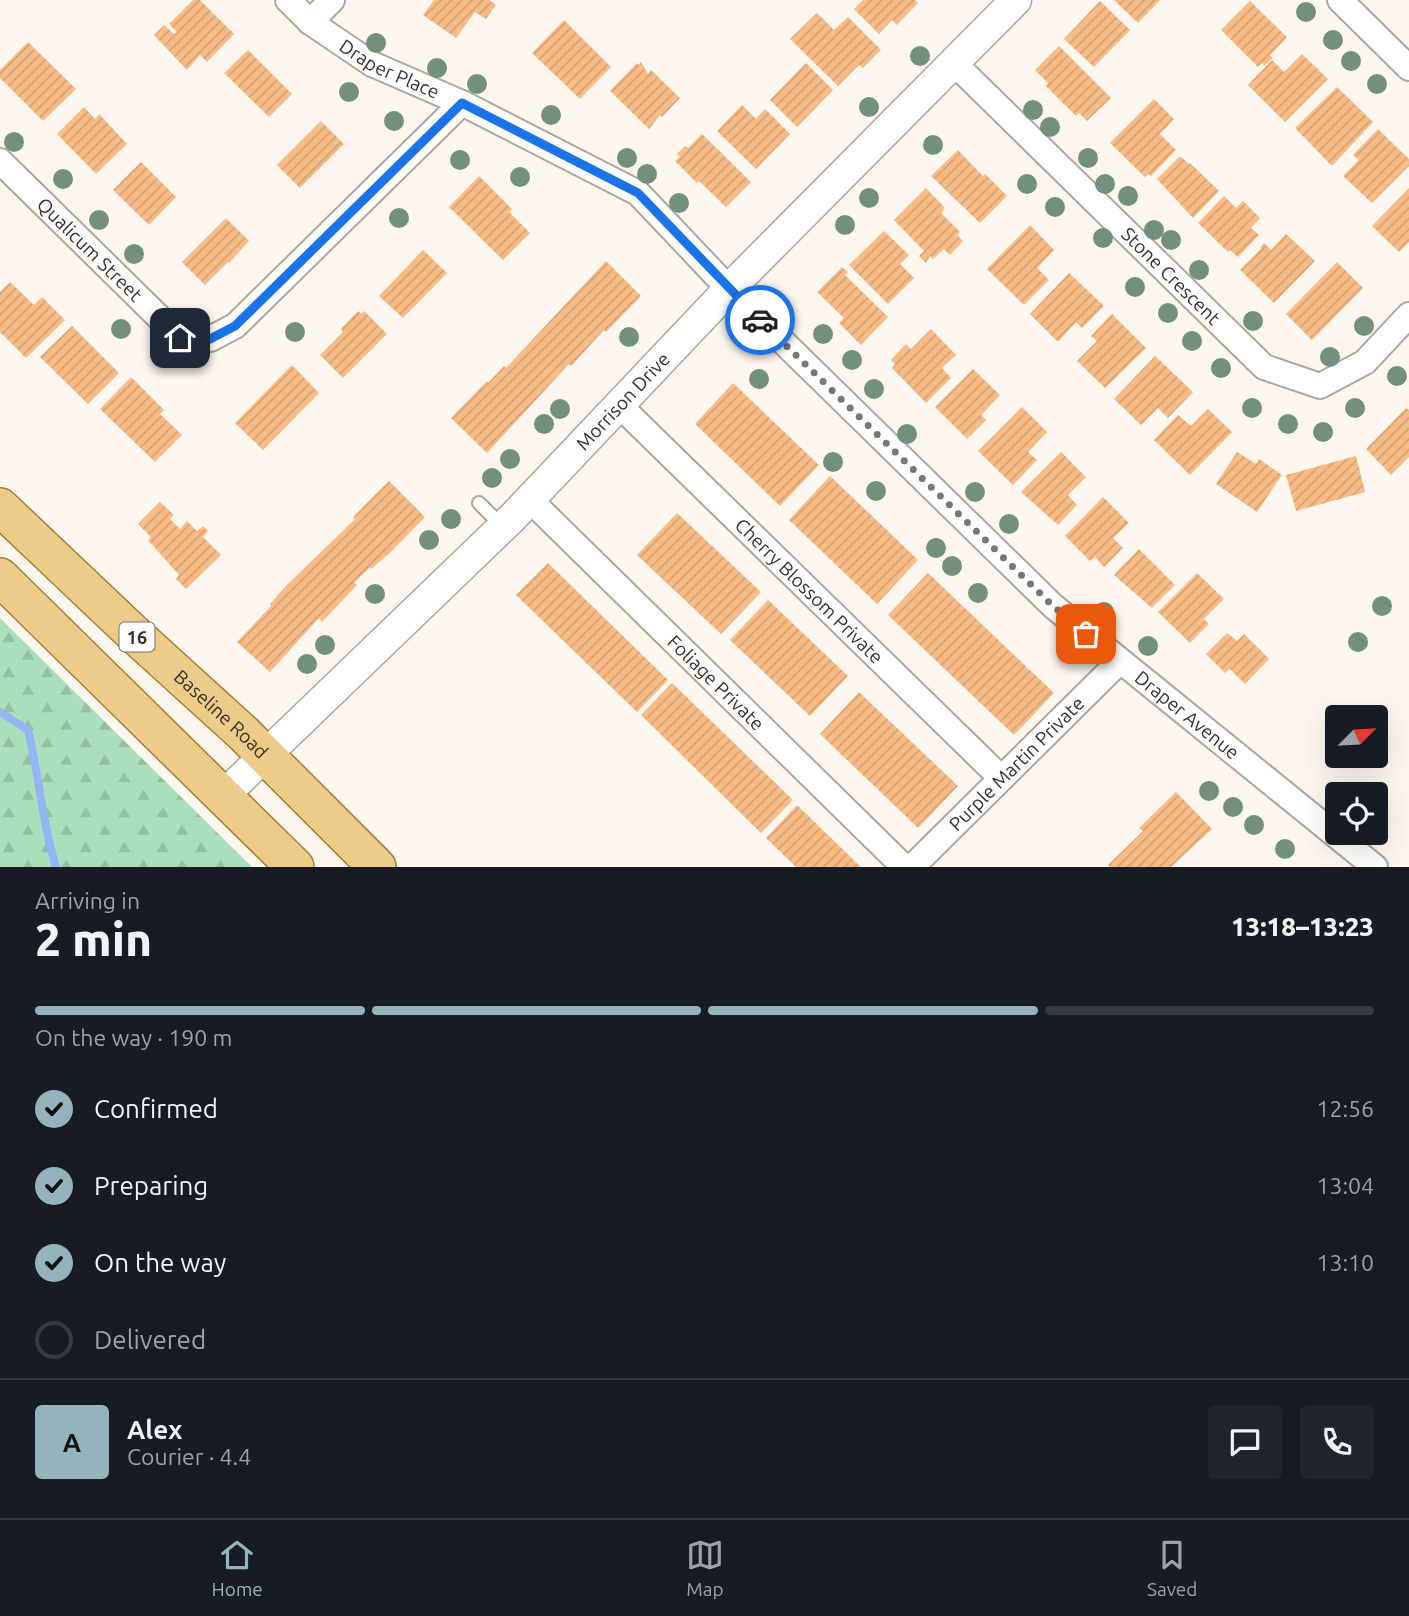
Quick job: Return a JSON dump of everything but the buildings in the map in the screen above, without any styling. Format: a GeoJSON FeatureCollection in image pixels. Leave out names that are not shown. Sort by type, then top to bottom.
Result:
{"type":"FeatureCollection","features":[{"type":"Feature","properties":{"kind":"main road","name":"Baseline Road"},"geometry":{"type":"LineString","coordinates":[[0,508],[266,756],[377,867]]}},
{"type":"Feature","properties":{"kind":"main road"},"geometry":{"type":"LineString","coordinates":[[0,577],[295,867]]}},
{"type":"Feature","properties":{"kind":"street","name":"Draper Place"},"geometry":{"type":"LineString","coordinates":[[288,0],[310,22],[372,64],[462,103],[613,180]]}},
{"type":"Feature","properties":{"kind":"street"},"geometry":{"type":"LineString","coordinates":[[310,22],[332,0]]}},
{"type":"Feature","properties":{"kind":"street","name":"Morrison Drive"},"geometry":{"type":"LineString","coordinates":[[223,796],[503,527],[729,289],[1016,0]]}},
{"type":"Feature","properties":{"kind":"street"},"geometry":{"type":"LineString","coordinates":[[1340,0],[1409,68]]}},
{"type":"Feature","properties":{"kind":"street","name":"Stone Crescent"},"geometry":{"type":"LineString","coordinates":[[954,63],[1264,368],[1320,386],[1365,362],[1409,315]]}},
{"type":"Feature","properties":{"kind":"street","name":"Qualicum Street"},"geometry":{"type":"LineString","coordinates":[[0,160],[180,338],[210,339],[235,326],[462,103]]}},
{"type":"Feature","properties":{"kind":"street","name":"Draper Avenue"},"geometry":{"type":"LineString","coordinates":[[613,180],[638,193],[729,289],[1053,606],[1375,867]]}},
{"type":"Feature","properties":{"kind":"street","name":"Cherry Blossom Private"},"geometry":{"type":"LineString","coordinates":[[619,405],[1000,777]]}},
{"type":"Feature","properties":{"kind":"street","name":"Foliage Private"},"geometry":{"type":"LineString","coordinates":[[529,499],[904,867]]}},
{"type":"Feature","properties":{"kind":"street","name":"Purple Martin Private"},"geometry":{"type":"LineString","coordinates":[[912,867],[1120,661]]}},
{"type":"Feature","properties":{"kind":"lane"},"geometry":{"type":"LineString","coordinates":[[479,503],[503,527]]}},
{"type":"Feature","properties":{"kind":"green space"},"geometry":{"type":"Polygon","coordinates":[[[0,618],[252,867],[0,867],[0,618]]]}},
{"type":"Feature","properties":{"kind":"waterway"},"geometry":{"type":"LineString","coordinates":[[0,712],[28,730],[56,867]]}},
{"type":"Feature","properties":{"kind":"way so far"},"geometry":{"type":"LineString","coordinates":[[760,320],[1053,606],[1086,634]]}},
{"type":"Feature","properties":{"kind":"route"},"geometry":{"type":"LineString","coordinates":[[180,338],[210,339],[235,326],[462,103],[638,193],[760,320]]}}]}
